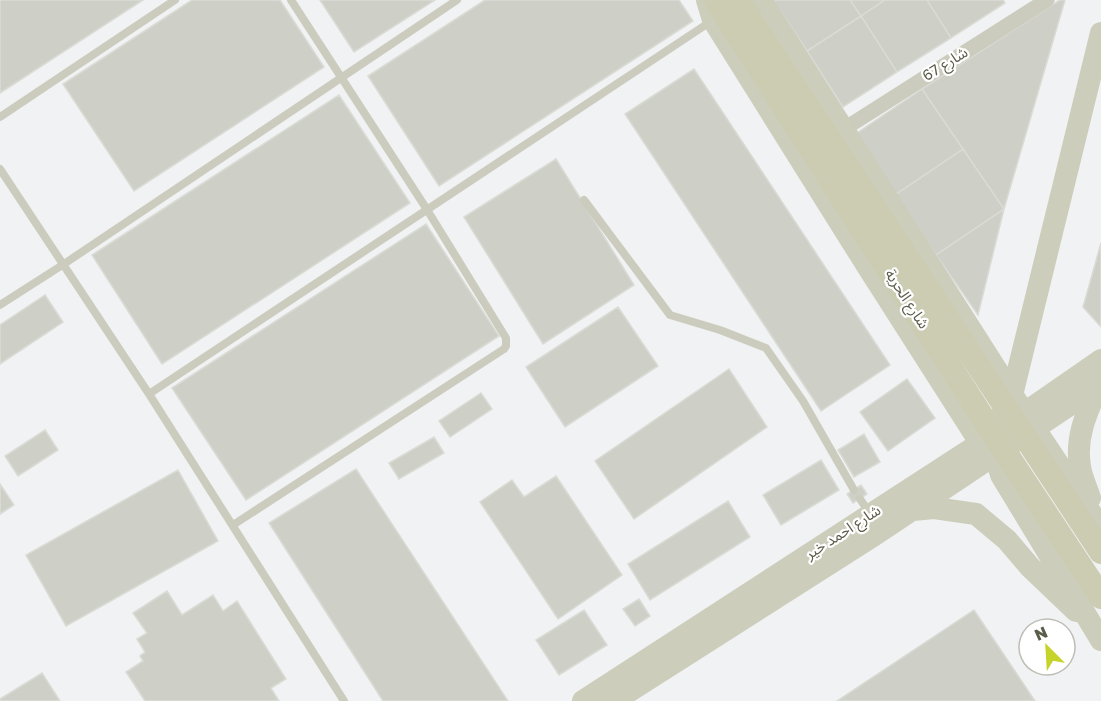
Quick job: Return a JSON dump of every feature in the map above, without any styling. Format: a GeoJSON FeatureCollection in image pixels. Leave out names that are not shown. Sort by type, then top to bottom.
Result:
{"type":"FeatureCollection","features":[{"type":"Feature","properties":{"kind":"main road","name":"شارع الحرية"},"geometry":{"type":"LineString","coordinates":[[733,9],[1101,552]]}},
{"type":"Feature","properties":{"kind":"main road","name":"شارع الحرية"},"geometry":{"type":"LineString","coordinates":[[733,9],[992,432],[1101,597]]}},
{"type":"Feature","properties":{"kind":"street","name":"شارع 67"},"geometry":{"type":"LineString","coordinates":[[844,129],[1047,0]]}},
{"type":"Feature","properties":{"kind":"street"},"geometry":{"type":"LineString","coordinates":[[733,9],[844,129],[1024,412],[1099,525]]}},
{"type":"Feature","properties":{"kind":"street"},"geometry":{"type":"LineString","coordinates":[[733,9],[862,259],[991,453],[1097,633]]}},
{"type":"Feature","properties":{"kind":"street"},"geometry":{"type":"LineString","coordinates":[[991,453],[1024,412],[1101,33]]}},
{"type":"Feature","properties":{"kind":"street","name":"شارع احمد خير"},"geometry":{"type":"LineString","coordinates":[[614,701],[913,510],[991,453],[1024,412],[1101,360]]}},
{"type":"Feature","properties":{"kind":"street"},"geometry":{"type":"LineString","coordinates":[[1099,386],[1083,422],[1080,436],[1080,465],[1099,525]]}},
{"type":"Feature","properties":{"kind":"street","name":"شارع احمد خير"},"geometry":{"type":"LineString","coordinates":[[1024,412],[1099,386]]}},
{"type":"Feature","properties":{"kind":"street","name":"شارع احمد خير"},"geometry":{"type":"LineString","coordinates":[[583,701],[865,506],[991,453]]}},
{"type":"Feature","properties":{"kind":"street"},"geometry":{"type":"LineString","coordinates":[[913,510],[934,508],[976,514],[1007,540],[1097,633]]}},
{"type":"Feature","properties":{"kind":"lane"},"geometry":{"type":"LineString","coordinates":[[0,117],[175,0]]}},
{"type":"Feature","properties":{"kind":"lane"},"geometry":{"type":"LineString","coordinates":[[233,525],[506,346],[506,338],[426,208],[291,0]]}},
{"type":"Feature","properties":{"kind":"lane"},"geometry":{"type":"LineString","coordinates":[[0,305],[457,0]]}},
{"type":"Feature","properties":{"kind":"lane"},"geometry":{"type":"LineString","coordinates":[[149,394],[426,208],[733,9]]}},
{"type":"Feature","properties":{"kind":"lane"},"geometry":{"type":"LineString","coordinates":[[0,169],[149,394],[344,701]]}},
{"type":"Feature","properties":{"kind":"lane"},"geometry":{"type":"LineString","coordinates":[[584,200],[670,315],[720,330],[766,348],[803,401],[854,490]]}},
{"type":"Feature","properties":{"kind":"building"},"geometry":{"type":"Polygon","coordinates":[[[0,0],[143,0],[0,93],[0,0]]]}},
{"type":"Feature","properties":{"kind":"building"},"geometry":{"type":"Polygon","coordinates":[[[192,0],[280,0],[324,67],[134,191],[63,84],[192,0]]]}},
{"type":"Feature","properties":{"kind":"building"},"geometry":{"type":"Polygon","coordinates":[[[320,0],[435,0],[354,52],[320,0]]]}},
{"type":"Feature","properties":{"kind":"building"},"geometry":{"type":"Polygon","coordinates":[[[485,0],[679,0],[693,21],[439,186],[368,76],[485,0]]]}},
{"type":"Feature","properties":{"kind":"building"},"geometry":{"type":"Polygon","coordinates":[[[773,0],[850,0],[861,16],[807,51],[773,0]]]}},
{"type":"Feature","properties":{"kind":"building"},"geometry":{"type":"Polygon","coordinates":[[[850,0],[885,0],[861,16],[850,0]]]}},
{"type":"Feature","properties":{"kind":"building"},"geometry":{"type":"Polygon","coordinates":[[[885,0],[927,0],[951,38],[897,72],[861,16],[885,0]]]}},
{"type":"Feature","properties":{"kind":"building"},"geometry":{"type":"Polygon","coordinates":[[[927,0],[1003,0],[1005,3],[951,38],[927,0]]]}},
{"type":"Feature","properties":{"kind":"building"},"geometry":{"type":"Polygon","coordinates":[[[1060,0],[1065,0],[1004,209],[922,89],[1060,0]]]}},
{"type":"Feature","properties":{"kind":"building"},"geometry":{"type":"Polygon","coordinates":[[[861,16],[897,72],[843,107],[807,51],[861,16]]]}},
{"type":"Feature","properties":{"kind":"building"},"geometry":{"type":"Polygon","coordinates":[[[694,69],[890,365],[821,411],[625,114],[694,69]]]}},
{"type":"Feature","properties":{"kind":"building"},"geometry":{"type":"Polygon","coordinates":[[[922,89],[963,149],[895,195],[854,135],[922,89]]]}},
{"type":"Feature","properties":{"kind":"building"},"geometry":{"type":"Polygon","coordinates":[[[339,95],[410,203],[162,364],[92,255],[339,95]]]}},
{"type":"Feature","properties":{"kind":"building"},"geometry":{"type":"Polygon","coordinates":[[[963,149],[1004,209],[936,255],[895,195],[963,149]]]}},
{"type":"Feature","properties":{"kind":"building"},"geometry":{"type":"Polygon","coordinates":[[[556,159],[634,285],[543,344],[464,217],[556,159]]]}},
{"type":"Feature","properties":{"kind":"building"},"geometry":{"type":"Polygon","coordinates":[[[1004,209],[978,315],[936,255],[1004,209]]]}},
{"type":"Feature","properties":{"kind":"building"},"geometry":{"type":"Polygon","coordinates":[[[426,224],[499,336],[246,500],[172,388],[426,224]]]}},
{"type":"Feature","properties":{"kind":"building"},"geometry":{"type":"Polygon","coordinates":[[[1101,243],[1101,327],[1083,307],[1101,243]]]}},
{"type":"Feature","properties":{"kind":"building"},"geometry":{"type":"Polygon","coordinates":[[[45,295],[63,322],[0,364],[0,325],[45,295]]]}},
{"type":"Feature","properties":{"kind":"building"},"geometry":{"type":"Polygon","coordinates":[[[618,307],[658,366],[565,427],[526,367],[618,307]]]}},
{"type":"Feature","properties":{"kind":"building"},"geometry":{"type":"Polygon","coordinates":[[[729,369],[767,427],[634,519],[595,461],[729,369]]]}},
{"type":"Feature","properties":{"kind":"building"},"geometry":{"type":"Polygon","coordinates":[[[907,379],[935,418],[888,451],[860,412],[907,379]]]}},
{"type":"Feature","properties":{"kind":"building"},"geometry":{"type":"Polygon","coordinates":[[[481,393],[492,409],[450,437],[439,421],[481,393]]]}},
{"type":"Feature","properties":{"kind":"building"},"geometry":{"type":"Polygon","coordinates":[[[45,430],[58,450],[18,476],[5,456],[45,430]]]}},
{"type":"Feature","properties":{"kind":"building"},"geometry":{"type":"Polygon","coordinates":[[[864,434],[880,462],[854,477],[838,450],[864,434]]]}},
{"type":"Feature","properties":{"kind":"building"},"geometry":{"type":"Polygon","coordinates":[[[434,437],[444,453],[399,479],[389,463],[434,437]]]}},
{"type":"Feature","properties":{"kind":"building"},"geometry":{"type":"Polygon","coordinates":[[[821,460],[839,490],[781,525],[763,495],[821,460]]]}},
{"type":"Feature","properties":{"kind":"building"},"geometry":{"type":"Polygon","coordinates":[[[356,469],[508,701],[383,701],[269,523],[356,469]]]}},
{"type":"Feature","properties":{"kind":"building"},"geometry":{"type":"Polygon","coordinates":[[[178,470],[218,541],[66,626],[26,555],[178,470]]]}},
{"type":"Feature","properties":{"kind":"building"},"geometry":{"type":"Polygon","coordinates":[[[556,476],[622,575],[558,619],[480,502],[512,480],[524,497],[556,476]]]}},
{"type":"Feature","properties":{"kind":"building"},"geometry":{"type":"Polygon","coordinates":[[[0,484],[14,505],[0,514],[0,484]]]}},
{"type":"Feature","properties":{"kind":"building"},"geometry":{"type":"Polygon","coordinates":[[[861,485],[867,494],[853,503],[847,494],[861,485]]]}},
{"type":"Feature","properties":{"kind":"building"},"geometry":{"type":"Polygon","coordinates":[[[728,501],[750,537],[650,600],[628,564],[728,501]]]}},
{"type":"Feature","properties":{"kind":"building"},"geometry":{"type":"Polygon","coordinates":[[[167,591],[182,615],[213,595],[223,611],[237,601],[286,679],[271,688],[279,701],[145,701],[126,672],[143,661],[140,656],[145,652],[137,639],[147,633],[133,613],[167,591]]]}},
{"type":"Feature","properties":{"kind":"building"},"geometry":{"type":"Polygon","coordinates":[[[639,599],[650,616],[635,626],[623,609],[639,599]]]}},
{"type":"Feature","properties":{"kind":"building"},"geometry":{"type":"Polygon","coordinates":[[[584,610],[607,645],[559,675],[536,640],[584,610]]]}},
{"type":"Feature","properties":{"kind":"building"},"geometry":{"type":"Polygon","coordinates":[[[974,610],[1035,701],[837,701],[974,610]]]}},
{"type":"Feature","properties":{"kind":"building"},"geometry":{"type":"Polygon","coordinates":[[[42,673],[60,701],[0,701],[0,699],[42,673]]]}}]}
